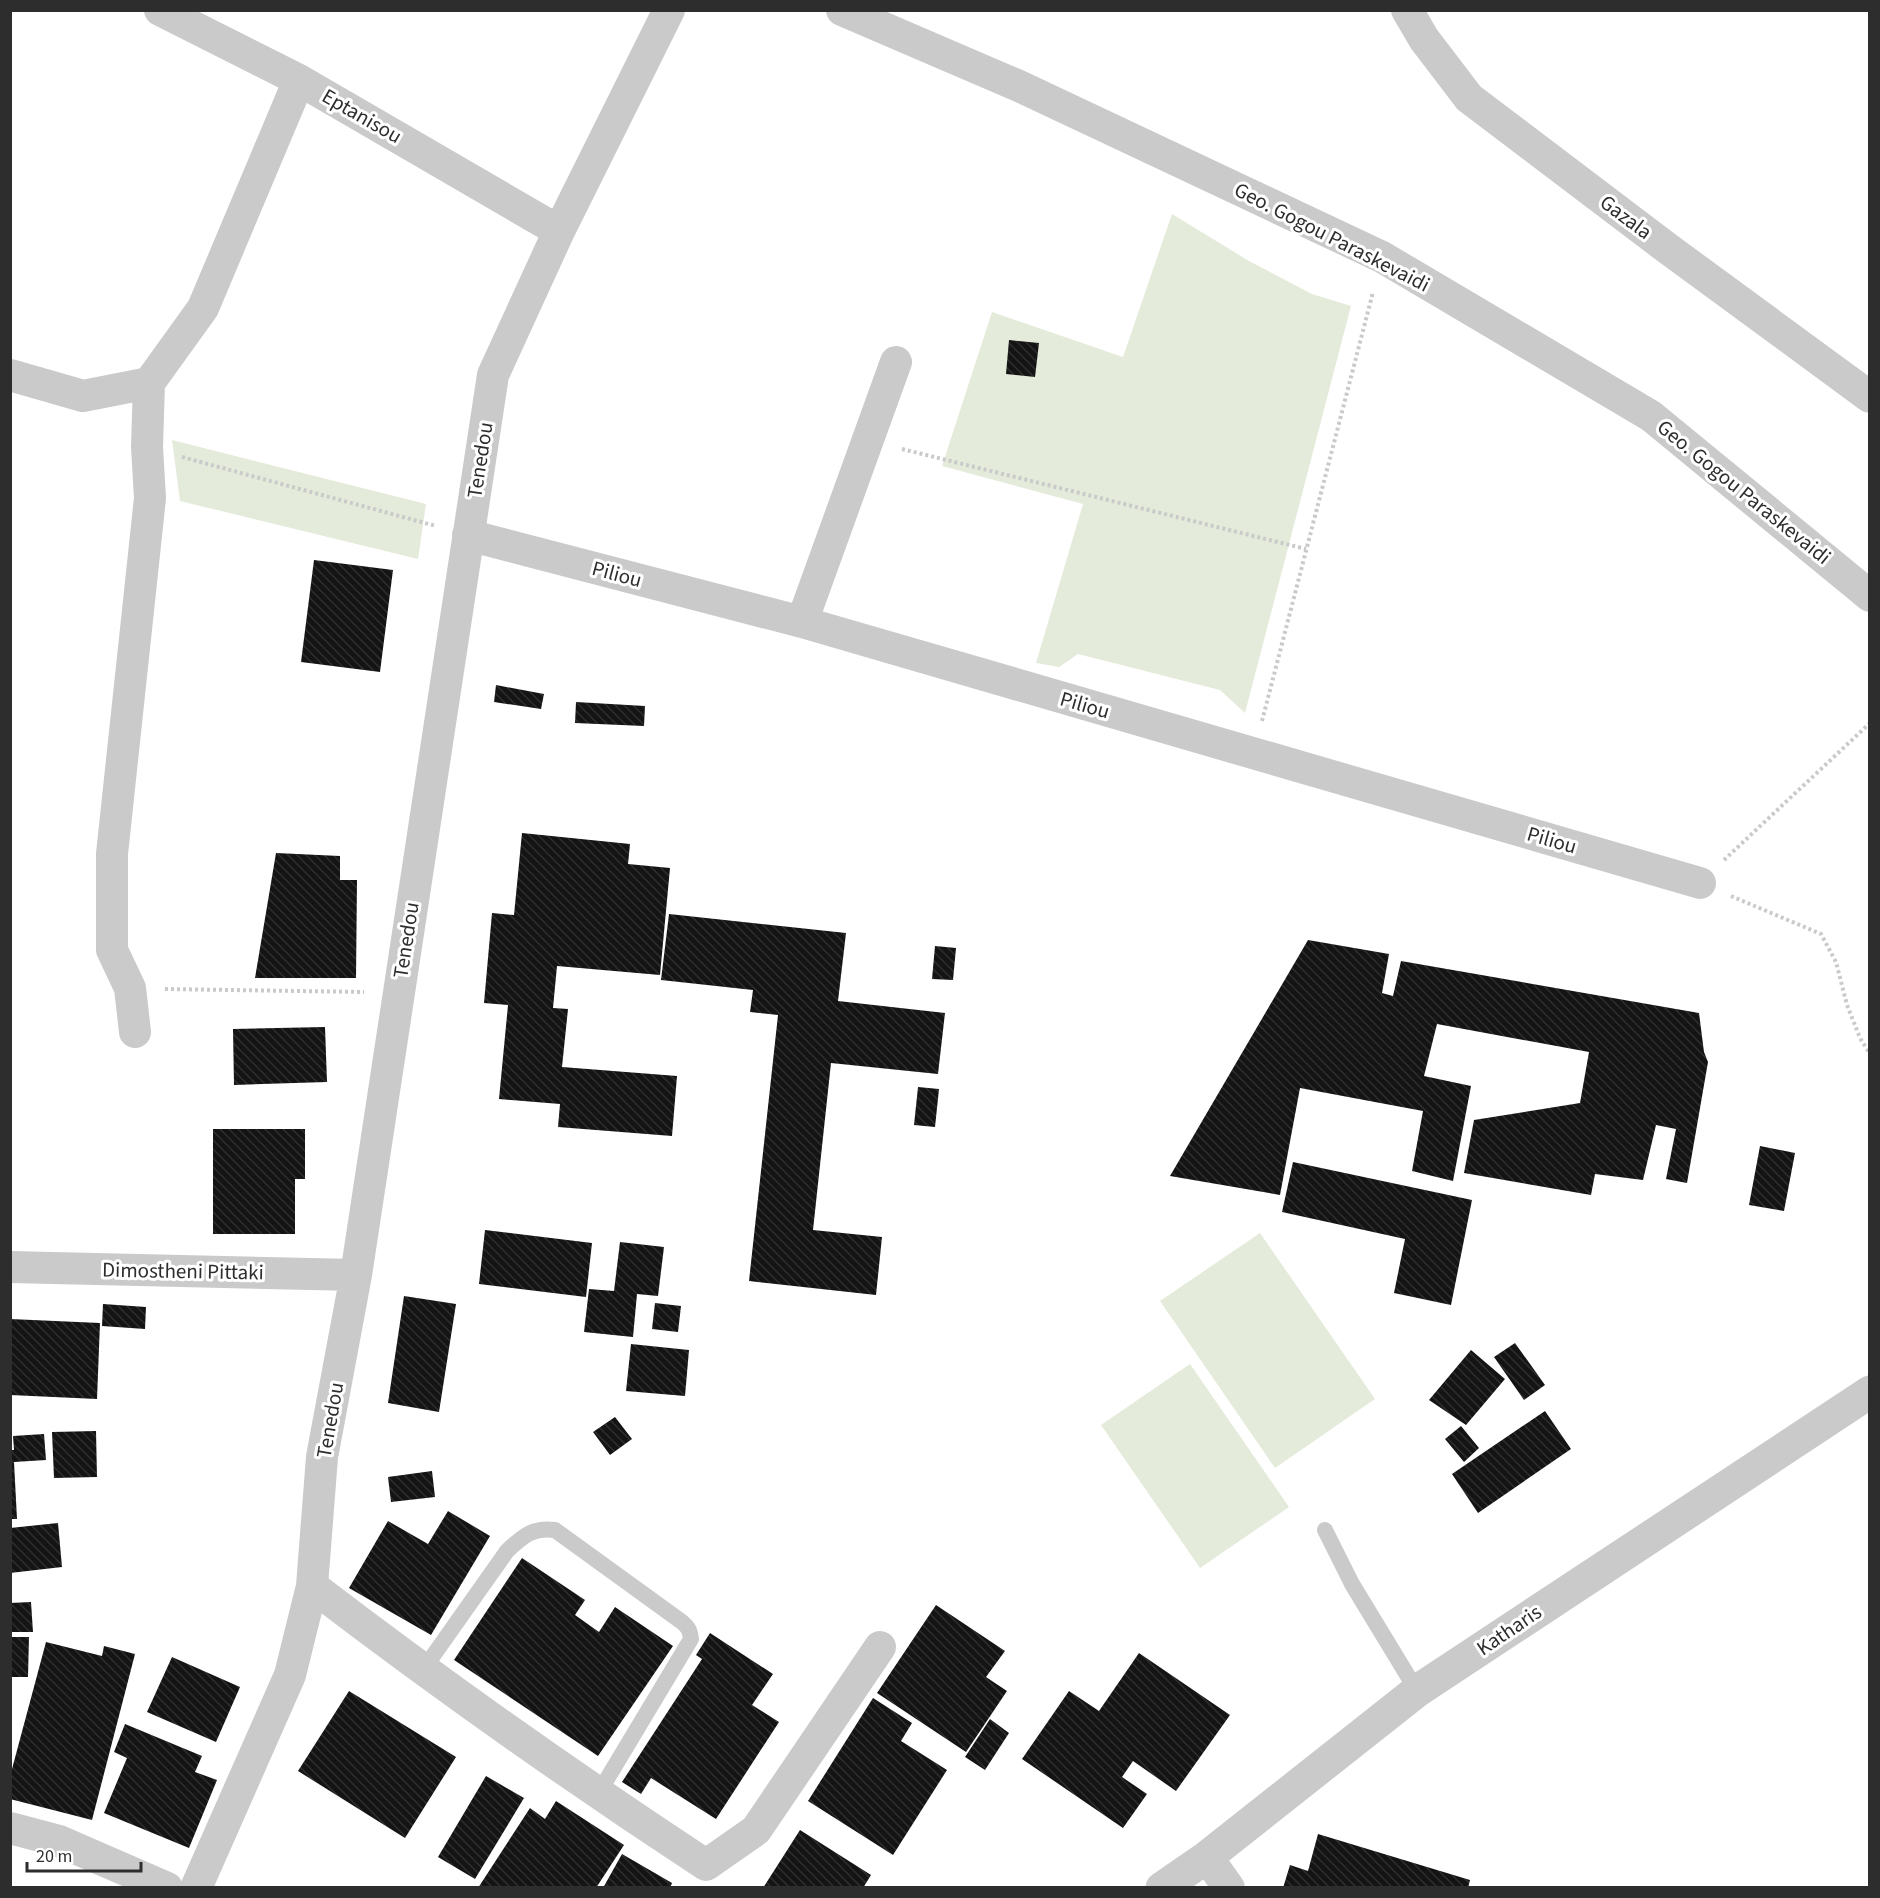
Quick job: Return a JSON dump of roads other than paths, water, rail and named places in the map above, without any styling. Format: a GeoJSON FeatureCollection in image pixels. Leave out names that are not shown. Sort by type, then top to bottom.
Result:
{"type":"FeatureCollection","features":[{"type":"Feature","properties":{"kind":"street","name":"Eptanisou"},"geometry":{"type":"LineString","coordinates":[[160,10],[299,81],[559,231]]}},
{"type":"Feature","properties":{"kind":"street","name":"Tenedou"},"geometry":{"type":"LineString","coordinates":[[196,1887],[290,1675],[312,1586],[322,1457],[356,1275],[493,375],[559,231],[669,10]]}},
{"type":"Feature","properties":{"kind":"street","name":"Geo. Gogou Paraskevaidi"},"geometry":{"type":"LineString","coordinates":[[842,10],[1019,86],[1382,257],[1651,416],[1869,596]]}},
{"type":"Feature","properties":{"kind":"street","name":"Gazala"},"geometry":{"type":"LineString","coordinates":[[1407,10],[1424,39],[1469,98],[1869,397]]}},
{"type":"Feature","properties":{"kind":"street"},"geometry":{"type":"LineString","coordinates":[[135,1032],[130,988],[112,950],[112,854],[150,498],[147,447],[149,383],[203,308],[299,81]]}},
{"type":"Feature","properties":{"kind":"street"},"geometry":{"type":"LineString","coordinates":[[802,622],[896,362]]}},
{"type":"Feature","properties":{"kind":"street"},"geometry":{"type":"LineString","coordinates":[[10,375],[83,396],[149,383]]}},
{"type":"Feature","properties":{"kind":"street","name":"Piliou"},"geometry":{"type":"LineString","coordinates":[[468,535],[802,622],[1700,883]]}},
{"type":"Feature","properties":{"kind":"street","name":"Dimostheni Pittaki"},"geometry":{"type":"LineString","coordinates":[[10,1267],[356,1275]]}},
{"type":"Feature","properties":{"kind":"street","name":"Katharis"},"geometry":{"type":"LineString","coordinates":[[1162,1887],[1207,1857],[1417,1691],[1869,1392]]}},
{"type":"Feature","properties":{"kind":"street"},"geometry":{"type":"LineString","coordinates":[[312,1586],[423,1670],[598,1794],[706,1865],[756,1830],[880,1647]]}},
{"type":"Feature","properties":{"kind":"street"},"geometry":{"type":"LineString","coordinates":[[10,1828],[59,1841],[167,1887]]}},
{"type":"Feature","properties":{"kind":"street"},"geometry":{"type":"LineString","coordinates":[[1207,1857],[1229,1887]]}},
{"type":"Feature","properties":{"kind":"lane"},"geometry":{"type":"LineString","coordinates":[[423,1670],[507,1551],[525,1534],[544,1528],[555,1530],[682,1622],[689,1628],[691,1639],[598,1794]]}},
{"type":"Feature","properties":{"kind":"lane"},"geometry":{"type":"LineString","coordinates":[[1325,1530],[1352,1584],[1417,1691]]}}]}
